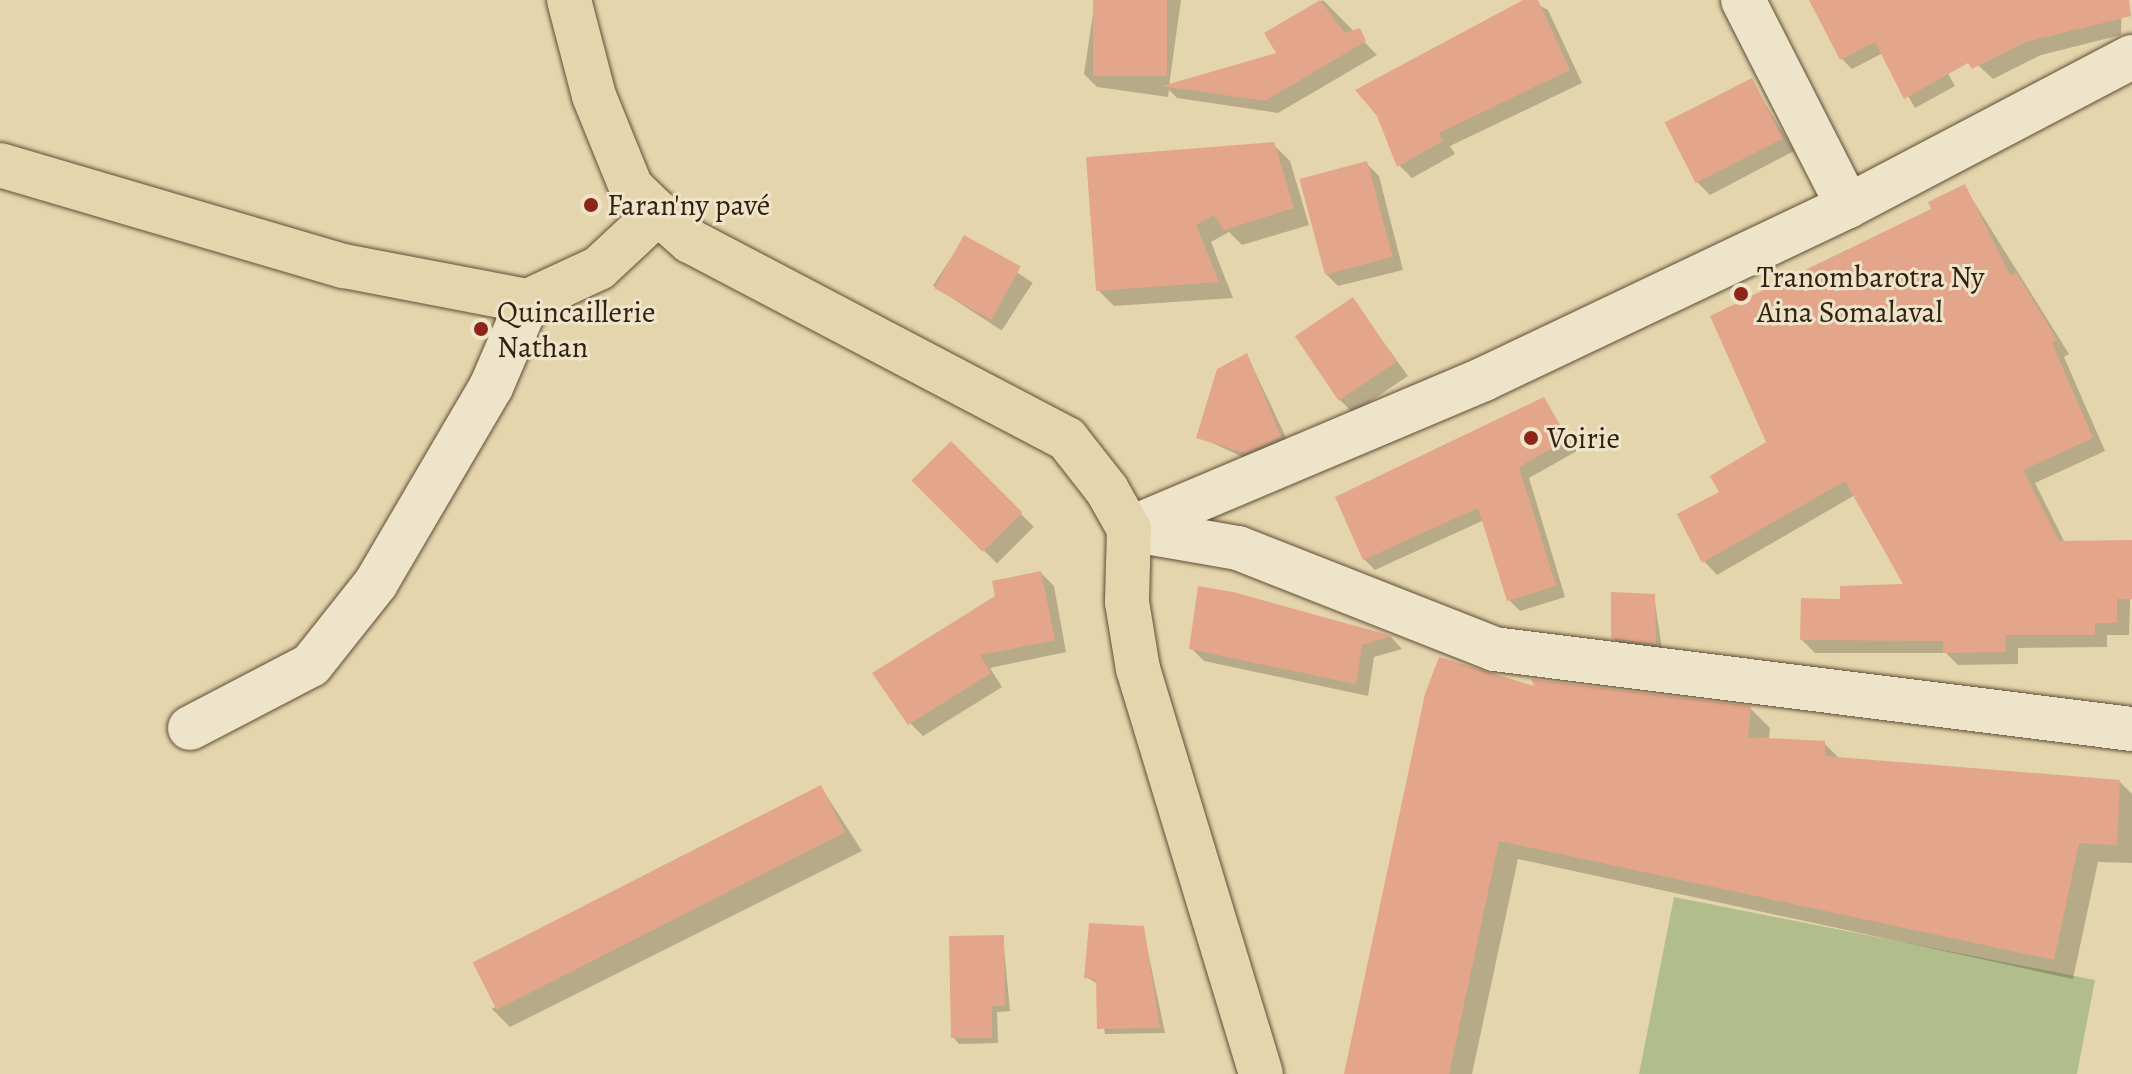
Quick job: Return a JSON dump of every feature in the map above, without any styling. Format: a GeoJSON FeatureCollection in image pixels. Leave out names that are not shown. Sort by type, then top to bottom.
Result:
{"type":"FeatureCollection","features":[{"type":"Feature","properties":{"kind":"main road"},"geometry":{"type":"LineString","coordinates":[[569,0],[594,96],[631,187],[658,213],[690,241],[1067,439],[1129,529],[1127,602],[1138,669],[1261,1074]]}},
{"type":"Feature","properties":{"kind":"main road"},"geometry":{"type":"LineString","coordinates":[[0,165],[344,266],[528,301],[599,268],[658,213]]}},
{"type":"Feature","properties":{"kind":"street"},"geometry":{"type":"LineString","coordinates":[[1743,0],[1848,206]]}},
{"type":"Feature","properties":{"kind":"street"},"geometry":{"type":"LineString","coordinates":[[1129,529],[1457,391],[1848,206],[2132,57]]}},
{"type":"Feature","properties":{"kind":"street"},"geometry":{"type":"LineString","coordinates":[[190,728],[311,665],[376,583],[491,387],[528,301]]}},
{"type":"Feature","properties":{"kind":"street"},"geometry":{"type":"LineString","coordinates":[[1129,529],[1238,548],[1494,649],[2132,729]]}},
{"type":"Feature","properties":{"kind":"green space"},"geometry":{"type":"Polygon","coordinates":[[[1674,897],[2095,980],[2077,1074],[1639,1074],[1674,897]]]}},
{"type":"Feature","properties":{"kind":"building"},"geometry":{"type":"Polygon","coordinates":[[[1093,0],[1167,0],[1167,76],[1093,76],[1093,0]]]}},
{"type":"Feature","properties":{"kind":"building"},"geometry":{"type":"Polygon","coordinates":[[[1320,0],[1345,33],[1360,28],[1366,41],[1265,101],[1162,86],[1276,53],[1264,33],[1320,0]]]}},
{"type":"Feature","properties":{"kind":"building"},"geometry":{"type":"Polygon","coordinates":[[[1523,0],[1538,0],[1570,70],[1439,133],[1443,141],[1397,167],[1377,116],[1355,90],[1523,0]]]}},
{"type":"Feature","properties":{"kind":"building"},"geometry":{"type":"Polygon","coordinates":[[[1809,0],[2129,0],[2131,16],[2026,42],[1972,69],[1968,63],[1904,99],[1875,42],[1840,60],[1809,0]]]}},
{"type":"Feature","properties":{"kind":"building"},"geometry":{"type":"Polygon","coordinates":[[[1752,78],[1783,139],[1696,183],[1665,122],[1752,78]]]}},
{"type":"Feature","properties":{"kind":"building"},"geometry":{"type":"Polygon","coordinates":[[[1274,142],[1294,208],[1224,230],[1214,215],[1196,225],[1219,282],[1096,291],[1086,157],[1274,142]]]}},
{"type":"Feature","properties":{"kind":"building"},"geometry":{"type":"Polygon","coordinates":[[[1367,161],[1393,257],[1325,275],[1299,179],[1367,161]]]}},
{"type":"Feature","properties":{"kind":"building"},"geometry":{"type":"Polygon","coordinates":[[[1965,184],[2010,275],[2016,272],[2057,340],[2052,343],[2093,438],[2023,470],[2059,541],[2132,540],[2132,599],[2117,599],[2117,623],[2095,623],[2095,635],[2005,635],[2006,652],[1943,653],[1943,641],[1800,640],[1801,598],[1840,599],[1840,586],[1903,584],[1845,481],[1702,563],[1677,514],[1719,492],[1710,476],[1766,442],[1710,316],[1931,209],[1928,202],[1965,184]]]}},
{"type":"Feature","properties":{"kind":"building"},"geometry":{"type":"Polygon","coordinates":[[[964,235],[1021,267],[991,320],[934,288],[964,235]]]}},
{"type":"Feature","properties":{"kind":"building"},"geometry":{"type":"Polygon","coordinates":[[[1353,297],[1397,362],[1339,401],[1295,336],[1353,297]]]}},
{"type":"Feature","properties":{"kind":"building"},"geometry":{"type":"Polygon","coordinates":[[[1247,353],[1281,437],[1245,453],[1196,438],[1217,369],[1247,353]]]}},
{"type":"Feature","properties":{"kind":"building"},"geometry":{"type":"Polygon","coordinates":[[[1544,397],[1568,439],[1519,467],[1556,586],[1507,601],[1478,508],[1363,560],[1335,497],[1544,397]]]}},
{"type":"Feature","properties":{"kind":"building"},"geometry":{"type":"Polygon","coordinates":[[[951,441],[1022,512],[983,552],[911,481],[951,441]]]}},
{"type":"Feature","properties":{"kind":"building"},"geometry":{"type":"Polygon","coordinates":[[[1041,571],[1055,640],[980,655],[991,673],[908,725],[872,673],[995,596],[992,581],[1041,571]]]}},
{"type":"Feature","properties":{"kind":"building"},"geometry":{"type":"Polygon","coordinates":[[[1198,586],[1233,592],[1392,636],[1362,645],[1356,684],[1189,649],[1198,586]]]}},
{"type":"Feature","properties":{"kind":"building"},"geometry":{"type":"Polygon","coordinates":[[[1611,592],[1655,594],[1656,644],[1611,638],[1611,592]]]}},
{"type":"Feature","properties":{"kind":"building"},"geometry":{"type":"Polygon","coordinates":[[[1439,657],[1534,686],[1531,679],[1751,706],[1748,737],[1825,741],[1825,756],[2120,780],[2117,845],[2079,843],[2054,960],[1499,841],[1449,1074],[1344,1074],[1425,694],[1439,657]]]}},
{"type":"Feature","properties":{"kind":"building"},"geometry":{"type":"Polygon","coordinates":[[[821,785],[845,832],[497,1010],[473,963],[821,785]]]}},
{"type":"Feature","properties":{"kind":"building"},"geometry":{"type":"Polygon","coordinates":[[[1089,923],[1144,926],[1160,1028],[1097,1029],[1096,979],[1084,978],[1089,923]]]}},
{"type":"Feature","properties":{"kind":"building"},"geometry":{"type":"Polygon","coordinates":[[[1004,935],[1005,1006],[992,1006],[992,1038],[951,1038],[949,936],[1004,935]]]}},
{"type":"Feature","properties":{"kind":"place","name":"Faran'ny pavé"},"geometry":{"type":"Point","coordinates":[591,205]}},
{"type":"Feature","properties":{"kind":"place","name":"Tranombarotra Ny Aina Somalaval"},"geometry":{"type":"Point","coordinates":[1741,294]}},
{"type":"Feature","properties":{"kind":"place","name":"Quincaillerie Nathan"},"geometry":{"type":"Point","coordinates":[481,329]}},
{"type":"Feature","properties":{"kind":"place","name":"Voirie"},"geometry":{"type":"Point","coordinates":[1531,438]}}]}
